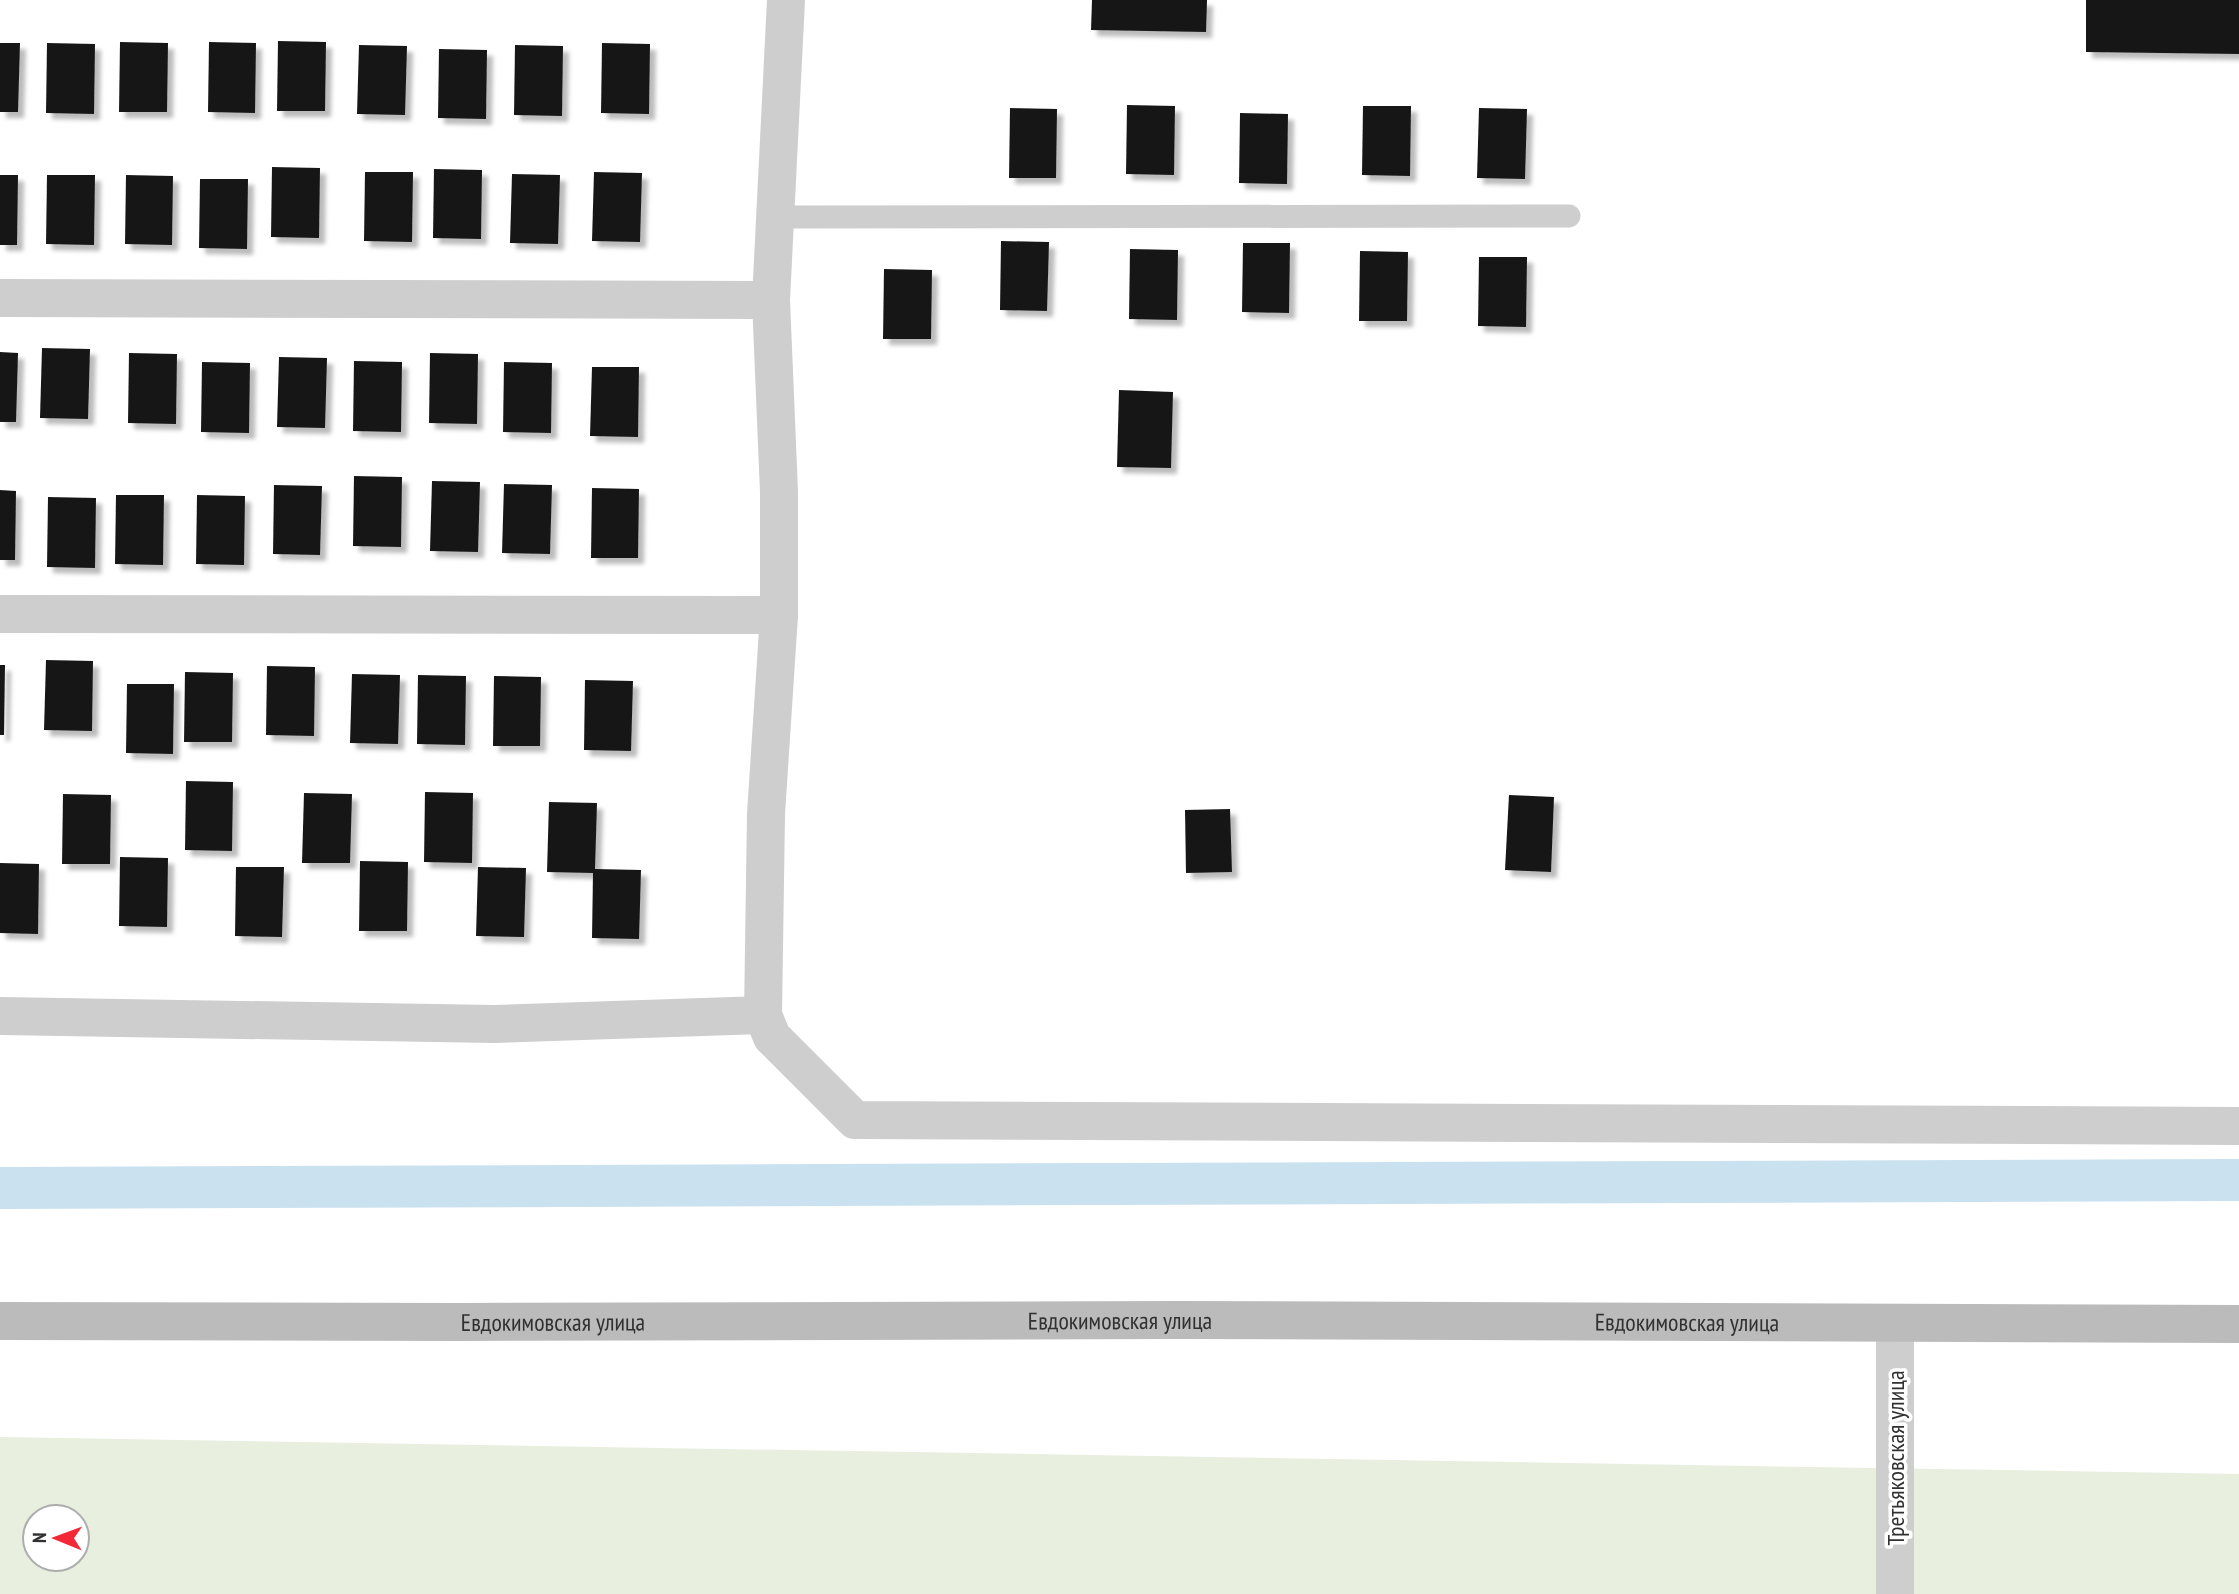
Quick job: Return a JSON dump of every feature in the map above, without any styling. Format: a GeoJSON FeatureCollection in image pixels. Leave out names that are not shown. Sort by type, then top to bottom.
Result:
{"type":"FeatureCollection","features":[{"type":"Feature","properties":{"kind":"main road","name":"Евдокимовская улица"},"geometry":{"type":"LineString","coordinates":[[0,1321],[1220,1320],[2239,1324]]}},
{"type":"Feature","properties":{"kind":"street"},"geometry":{"type":"LineString","coordinates":[[786,0],[771,300],[779,492],[779,615],[766,814],[763,1015],[772,1037],[855,1120],[2239,1126]]}},
{"type":"Feature","properties":{"kind":"street"},"geometry":{"type":"LineString","coordinates":[[0,298],[771,300]]}},
{"type":"Feature","properties":{"kind":"street"},"geometry":{"type":"LineString","coordinates":[[0,614],[779,615]]}},
{"type":"Feature","properties":{"kind":"street"},"geometry":{"type":"LineString","coordinates":[[0,1016],[495,1024],[763,1015]]}},
{"type":"Feature","properties":{"kind":"street","name":"Третьяковская улица"},"geometry":{"type":"LineString","coordinates":[[1895,1323],[1895,1594]]}},
{"type":"Feature","properties":{"kind":"lane"},"geometry":{"type":"LineString","coordinates":[[775,217],[1569,216]]}},
{"type":"Feature","properties":{"kind":"green space"},"geometry":{"type":"Polygon","coordinates":[[[0,1437],[2239,1474],[2239,1594],[0,1594],[0,1437]]]}},
{"type":"Feature","properties":{"kind":"building"},"geometry":{"type":"Polygon","coordinates":[[[1092,0],[1207,0],[1206,32],[1091,30],[1092,0]]]}},
{"type":"Feature","properties":{"kind":"building"},"geometry":{"type":"Polygon","coordinates":[[[2086,0],[2239,0],[2239,54],[2086,52],[2086,0]]]}},
{"type":"Feature","properties":{"kind":"building"},"geometry":{"type":"Polygon","coordinates":[[[278,41],[326,42],[325,111],[277,111],[278,41]]]}},
{"type":"Feature","properties":{"kind":"building"},"geometry":{"type":"Polygon","coordinates":[[[120,42],[168,43],[167,112],[119,112],[120,42]]]}},
{"type":"Feature","properties":{"kind":"building"},"geometry":{"type":"Polygon","coordinates":[[[209,42],[256,43],[255,113],[208,112],[209,42]]]}},
{"type":"Feature","properties":{"kind":"building"},"geometry":{"type":"Polygon","coordinates":[[[0,43],[20,43],[18,112],[0,112],[0,43]]]}},
{"type":"Feature","properties":{"kind":"building"},"geometry":{"type":"Polygon","coordinates":[[[47,43],[95,44],[94,114],[46,113],[47,43]]]}},
{"type":"Feature","properties":{"kind":"building"},"geometry":{"type":"Polygon","coordinates":[[[602,43],[650,44],[649,114],[601,113],[602,43]]]}},
{"type":"Feature","properties":{"kind":"building"},"geometry":{"type":"Polygon","coordinates":[[[359,45],[407,46],[405,115],[357,114],[359,45]]]}},
{"type":"Feature","properties":{"kind":"building"},"geometry":{"type":"Polygon","coordinates":[[[515,45],[563,46],[562,116],[514,115],[515,45]]]}},
{"type":"Feature","properties":{"kind":"building"},"geometry":{"type":"Polygon","coordinates":[[[439,49],[487,50],[486,119],[438,118],[439,49]]]}},
{"type":"Feature","properties":{"kind":"building"},"geometry":{"type":"Polygon","coordinates":[[[1127,105],[1175,106],[1174,175],[1126,174],[1127,105]]]}},
{"type":"Feature","properties":{"kind":"building"},"geometry":{"type":"Polygon","coordinates":[[[1363,106],[1411,106],[1410,176],[1362,175],[1363,106]]]}},
{"type":"Feature","properties":{"kind":"building"},"geometry":{"type":"Polygon","coordinates":[[[1010,108],[1057,109],[1056,178],[1009,178],[1010,108]]]}},
{"type":"Feature","properties":{"kind":"building"},"geometry":{"type":"Polygon","coordinates":[[[1479,108],[1527,109],[1525,179],[1477,178],[1479,108]]]}},
{"type":"Feature","properties":{"kind":"building"},"geometry":{"type":"Polygon","coordinates":[[[1240,113],[1288,114],[1287,184],[1239,183],[1240,113]]]}},
{"type":"Feature","properties":{"kind":"building"},"geometry":{"type":"Polygon","coordinates":[[[272,167],[320,168],[319,238],[271,237],[272,167]]]}},
{"type":"Feature","properties":{"kind":"building"},"geometry":{"type":"Polygon","coordinates":[[[434,169],[482,170],[481,239],[433,238],[434,169]]]}},
{"type":"Feature","properties":{"kind":"building"},"geometry":{"type":"Polygon","coordinates":[[[365,172],[413,172],[412,242],[364,241],[365,172]]]}},
{"type":"Feature","properties":{"kind":"building"},"geometry":{"type":"Polygon","coordinates":[[[594,172],[642,173],[640,242],[592,241],[594,172]]]}},
{"type":"Feature","properties":{"kind":"building"},"geometry":{"type":"Polygon","coordinates":[[[512,174],[560,175],[558,244],[510,243],[512,174]]]}},
{"type":"Feature","properties":{"kind":"building"},"geometry":{"type":"Polygon","coordinates":[[[0,175],[18,175],[17,245],[0,245],[0,175]]]}},
{"type":"Feature","properties":{"kind":"building"},"geometry":{"type":"Polygon","coordinates":[[[47,175],[95,175],[94,245],[46,244],[47,175]]]}},
{"type":"Feature","properties":{"kind":"building"},"geometry":{"type":"Polygon","coordinates":[[[126,175],[173,176],[172,245],[125,244],[126,175]]]}},
{"type":"Feature","properties":{"kind":"building"},"geometry":{"type":"Polygon","coordinates":[[[200,179],[248,179],[247,249],[199,248],[200,179]]]}},
{"type":"Feature","properties":{"kind":"building"},"geometry":{"type":"Polygon","coordinates":[[[1001,241],[1049,242],[1047,311],[1000,310],[1001,241]]]}},
{"type":"Feature","properties":{"kind":"building"},"geometry":{"type":"Polygon","coordinates":[[[1243,243],[1290,243],[1289,313],[1242,312],[1243,243]]]}},
{"type":"Feature","properties":{"kind":"building"},"geometry":{"type":"Polygon","coordinates":[[[1130,249],[1178,250],[1177,320],[1129,319],[1130,249]]]}},
{"type":"Feature","properties":{"kind":"building"},"geometry":{"type":"Polygon","coordinates":[[[1360,251],[1408,252],[1407,321],[1359,321],[1360,251]]]}},
{"type":"Feature","properties":{"kind":"building"},"geometry":{"type":"Polygon","coordinates":[[[1479,257],[1527,257],[1526,327],[1478,326],[1479,257]]]}},
{"type":"Feature","properties":{"kind":"building"},"geometry":{"type":"Polygon","coordinates":[[[884,269],[932,270],[931,339],[883,339],[884,269]]]}},
{"type":"Feature","properties":{"kind":"building"},"geometry":{"type":"Polygon","coordinates":[[[42,348],[90,349],[88,419],[40,418],[42,348]]]}},
{"type":"Feature","properties":{"kind":"building"},"geometry":{"type":"Polygon","coordinates":[[[0,352],[18,353],[16,422],[0,422],[0,352]]]}},
{"type":"Feature","properties":{"kind":"building"},"geometry":{"type":"Polygon","coordinates":[[[129,353],[177,354],[176,424],[128,423],[129,353]]]}},
{"type":"Feature","properties":{"kind":"building"},"geometry":{"type":"Polygon","coordinates":[[[430,353],[478,354],[477,424],[429,423],[430,353]]]}},
{"type":"Feature","properties":{"kind":"building"},"geometry":{"type":"Polygon","coordinates":[[[279,357],[327,358],[325,428],[277,427],[279,357]]]}},
{"type":"Feature","properties":{"kind":"building"},"geometry":{"type":"Polygon","coordinates":[[[354,361],[402,362],[401,432],[353,431],[354,361]]]}},
{"type":"Feature","properties":{"kind":"building"},"geometry":{"type":"Polygon","coordinates":[[[202,362],[250,363],[249,433],[201,432],[202,362]]]}},
{"type":"Feature","properties":{"kind":"building"},"geometry":{"type":"Polygon","coordinates":[[[504,362],[552,363],[551,433],[503,432],[504,362]]]}},
{"type":"Feature","properties":{"kind":"building"},"geometry":{"type":"Polygon","coordinates":[[[592,367],[639,367],[638,437],[590,436],[592,367]]]}},
{"type":"Feature","properties":{"kind":"building"},"geometry":{"type":"Polygon","coordinates":[[[1119,390],[1173,392],[1171,468],[1117,467],[1119,390]]]}},
{"type":"Feature","properties":{"kind":"building"},"geometry":{"type":"Polygon","coordinates":[[[354,476],[402,477],[401,547],[353,546],[354,476]]]}},
{"type":"Feature","properties":{"kind":"building"},"geometry":{"type":"Polygon","coordinates":[[[432,481],[480,482],[478,552],[430,551],[432,481]]]}},
{"type":"Feature","properties":{"kind":"building"},"geometry":{"type":"Polygon","coordinates":[[[504,484],[552,485],[550,554],[502,553],[504,484]]]}},
{"type":"Feature","properties":{"kind":"building"},"geometry":{"type":"Polygon","coordinates":[[[274,485],[322,486],[320,555],[273,554],[274,485]]]}},
{"type":"Feature","properties":{"kind":"building"},"geometry":{"type":"Polygon","coordinates":[[[592,488],[639,489],[638,558],[591,558],[592,488]]]}},
{"type":"Feature","properties":{"kind":"building"},"geometry":{"type":"Polygon","coordinates":[[[0,490],[16,491],[15,560],[0,560],[0,490]]]}},
{"type":"Feature","properties":{"kind":"building"},"geometry":{"type":"Polygon","coordinates":[[[116,495],[164,495],[163,565],[115,564],[116,495]]]}},
{"type":"Feature","properties":{"kind":"building"},"geometry":{"type":"Polygon","coordinates":[[[197,495],[245,496],[244,565],[196,564],[197,495]]]}},
{"type":"Feature","properties":{"kind":"building"},"geometry":{"type":"Polygon","coordinates":[[[48,497],[96,498],[95,568],[47,567],[48,497]]]}},
{"type":"Feature","properties":{"kind":"building"},"geometry":{"type":"Polygon","coordinates":[[[46,660],[93,661],[92,731],[44,730],[46,660]]]}},
{"type":"Feature","properties":{"kind":"building"},"geometry":{"type":"Polygon","coordinates":[[[0,665],[5,665],[4,735],[0,735],[0,665]]]}},
{"type":"Feature","properties":{"kind":"building"},"geometry":{"type":"Polygon","coordinates":[[[267,666],[315,667],[314,736],[266,735],[267,666]]]}},
{"type":"Feature","properties":{"kind":"building"},"geometry":{"type":"Polygon","coordinates":[[[185,672],[233,673],[232,742],[184,742],[185,672]]]}},
{"type":"Feature","properties":{"kind":"building"},"geometry":{"type":"Polygon","coordinates":[[[352,674],[400,675],[398,744],[350,743],[352,674]]]}},
{"type":"Feature","properties":{"kind":"building"},"geometry":{"type":"Polygon","coordinates":[[[418,675],[466,676],[465,745],[417,744],[418,675]]]}},
{"type":"Feature","properties":{"kind":"building"},"geometry":{"type":"Polygon","coordinates":[[[494,676],[541,677],[540,746],[493,746],[494,676]]]}},
{"type":"Feature","properties":{"kind":"building"},"geometry":{"type":"Polygon","coordinates":[[[585,680],[633,681],[631,751],[584,750],[585,680]]]}},
{"type":"Feature","properties":{"kind":"building"},"geometry":{"type":"Polygon","coordinates":[[[127,684],[174,684],[173,754],[126,753],[127,684]]]}},
{"type":"Feature","properties":{"kind":"building"},"geometry":{"type":"Polygon","coordinates":[[[186,781],[233,782],[232,851],[185,850],[186,781]]]}},
{"type":"Feature","properties":{"kind":"building"},"geometry":{"type":"Polygon","coordinates":[[[425,792],[473,793],[472,863],[424,862],[425,792]]]}},
{"type":"Feature","properties":{"kind":"building"},"geometry":{"type":"Polygon","coordinates":[[[304,793],[352,794],[350,863],[302,863],[304,793]]]}},
{"type":"Feature","properties":{"kind":"building"},"geometry":{"type":"Polygon","coordinates":[[[63,794],[111,795],[110,864],[62,864],[63,794]]]}},
{"type":"Feature","properties":{"kind":"building"},"geometry":{"type":"Polygon","coordinates":[[[1509,795],[1554,797],[1551,872],[1505,870],[1509,795]]]}},
{"type":"Feature","properties":{"kind":"building"},"geometry":{"type":"Polygon","coordinates":[[[549,802],[597,803],[595,869],[641,870],[639,939],[592,938],[593,873],[547,872],[549,802]]]}},
{"type":"Feature","properties":{"kind":"building"},"geometry":{"type":"Polygon","coordinates":[[[1230,809],[1232,872],[1186,873],[1185,810],[1230,809]]]}},
{"type":"Feature","properties":{"kind":"building"},"geometry":{"type":"Polygon","coordinates":[[[120,857],[168,858],[167,927],[119,926],[120,857]]]}},
{"type":"Feature","properties":{"kind":"building"},"geometry":{"type":"Polygon","coordinates":[[[360,861],[408,862],[407,931],[359,931],[360,861]]]}},
{"type":"Feature","properties":{"kind":"building"},"geometry":{"type":"Polygon","coordinates":[[[0,863],[39,864],[38,934],[0,933],[0,863]]]}},
{"type":"Feature","properties":{"kind":"building"},"geometry":{"type":"Polygon","coordinates":[[[236,867],[284,867],[282,937],[235,936],[236,867]]]}},
{"type":"Feature","properties":{"kind":"building"},"geometry":{"type":"Polygon","coordinates":[[[478,867],[526,868],[524,937],[476,936],[478,867]]]}},
{"type":"Feature","properties":{"kind":"waterway"},"geometry":{"type":"LineString","coordinates":[[0,1188],[2239,1180]]}}]}
